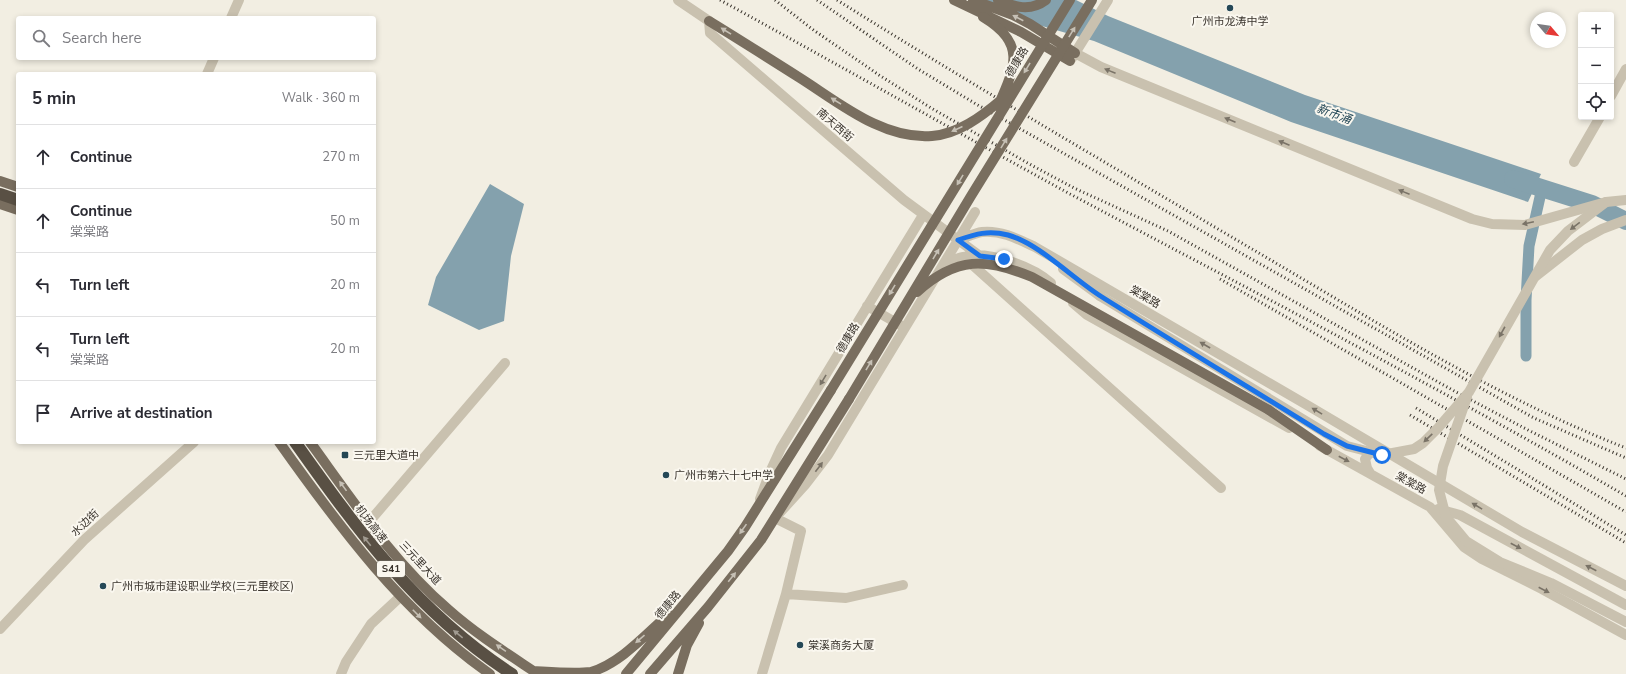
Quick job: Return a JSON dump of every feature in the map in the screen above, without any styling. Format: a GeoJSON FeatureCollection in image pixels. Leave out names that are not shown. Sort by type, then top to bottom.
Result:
{"type":"FeatureCollection","features":[{"type":"Feature","properties":{"kind":"highway"},"geometry":{"type":"LineString","coordinates":[[0,194],[16,199]]}},
{"type":"Feature","properties":{"kind":"highway","name":"机场高速"},"geometry":{"type":"LineString","coordinates":[[296,444],[366,540],[397,576],[445,623],[512,674]]}},
{"type":"Feature","properties":{"kind":"main road"},"geometry":{"type":"LineString","coordinates":[[948,0],[983,17],[997,26],[1007,35],[1013,48],[1013,64],[1008,82],[983,141]]}},
{"type":"Feature","properties":{"kind":"main road"},"geometry":{"type":"LineString","coordinates":[[954,0],[1021,32],[1075,52]]}},
{"type":"Feature","properties":{"kind":"main road"},"geometry":{"type":"LineString","coordinates":[[973,0],[1012,15],[1030,24],[1075,52]]}},
{"type":"Feature","properties":{"kind":"main road"},"geometry":{"type":"LineString","coordinates":[[998,0],[1025,8],[1046,0]]}},
{"type":"Feature","properties":{"kind":"main road","name":"德康路"},"geometry":{"type":"LineString","coordinates":[[626,674],[728,551],[757,509],[1070,0]]}},
{"type":"Feature","properties":{"kind":"main road"},"geometry":{"type":"LineString","coordinates":[[650,674],[708,607],[744,562],[775,518],[1092,0]]}},
{"type":"Feature","properties":{"kind":"main road"},"geometry":{"type":"LineString","coordinates":[[710,20],[853,112],[894,131],[916,136],[927,136],[952,131],[973,121],[1001,100]]}},
{"type":"Feature","properties":{"kind":"main road"},"geometry":{"type":"LineString","coordinates":[[0,181],[16,186]]}},
{"type":"Feature","properties":{"kind":"main road"},"geometry":{"type":"LineString","coordinates":[[0,204],[16,209]]}},
{"type":"Feature","properties":{"kind":"main road"},"geometry":{"type":"LineString","coordinates":[[902,311],[914,295],[925,285],[960,266],[983,263],[1005,266],[1032,277],[1269,410],[1327,450]]}},
{"type":"Feature","properties":{"kind":"main road"},"geometry":{"type":"LineString","coordinates":[[280,444],[345,532],[400,597],[439,634],[487,672]]}},
{"type":"Feature","properties":{"kind":"main road","name":"三元里大道"},"geometry":{"type":"LineString","coordinates":[[311,444],[397,558],[444,606],[464,622],[536,672]]}},
{"type":"Feature","properties":{"kind":"main road"},"geometry":{"type":"LineString","coordinates":[[536,672],[571,674],[590,672],[607,665],[691,595]]}},
{"type":"Feature","properties":{"kind":"main road"},"geometry":{"type":"LineString","coordinates":[[678,674],[687,645],[708,607]]}},
{"type":"Feature","properties":{"kind":"street"},"geometry":{"type":"LineString","coordinates":[[233,16],[240,0]]}},
{"type":"Feature","properties":{"kind":"street"},"geometry":{"type":"LineString","coordinates":[[678,0],[710,20]]}},
{"type":"Feature","properties":{"kind":"street"},"geometry":{"type":"LineString","coordinates":[[1108,0],[1075,52],[1101,67],[1443,207],[1492,224],[1525,225],[1606,202],[1626,200]]}},
{"type":"Feature","properties":{"kind":"street","name":"南天西街"},"geometry":{"type":"LineString","coordinates":[[710,20],[710,34],[923,214],[956,244]]}},
{"type":"Feature","properties":{"kind":"street"},"geometry":{"type":"LineString","coordinates":[[208,72],[213,60]]}},
{"type":"Feature","properties":{"kind":"street"},"geometry":{"type":"LineString","coordinates":[[1614,91],[1626,69]]}},
{"type":"Feature","properties":{"kind":"street"},"geometry":{"type":"LineString","coordinates":[[1574,162],[1598,120]]}},
{"type":"Feature","properties":{"kind":"street"},"geometry":{"type":"LineString","coordinates":[[1606,202],[1568,231],[1550,250],[1536,276],[1513,312],[1469,392],[1443,466],[1439,490],[1446,516],[1466,541],[1500,562],[1551,583],[1626,622]]}},
{"type":"Feature","properties":{"kind":"street"},"geometry":{"type":"LineString","coordinates":[[762,674],[786,594],[801,531],[775,518],[805,485],[828,455],[975,212]]}},
{"type":"Feature","properties":{"kind":"street"},"geometry":{"type":"LineString","coordinates":[[757,509],[770,472],[781,448],[923,214]]}},
{"type":"Feature","properties":{"kind":"street"},"geometry":{"type":"LineString","coordinates":[[1536,276],[1582,240],[1602,229],[1626,220]]}},
{"type":"Feature","properties":{"kind":"street","name":"棠棠路"},"geometry":{"type":"LineString","coordinates":[[956,244],[981,232],[1009,235],[1035,247],[1522,532],[1626,586]]}},
{"type":"Feature","properties":{"kind":"street"},"geometry":{"type":"LineString","coordinates":[[956,244],[980,256]]}},
{"type":"Feature","properties":{"kind":"street"},"geometry":{"type":"LineString","coordinates":[[956,244],[962,257],[1222,488]]}},
{"type":"Feature","properties":{"kind":"street"},"geometry":{"type":"LineString","coordinates":[[1035,247],[1100,296],[1324,434],[1347,446],[1373,453],[1396,454],[1414,449],[1438,428],[1469,392]]}},
{"type":"Feature","properties":{"kind":"street","name":"棠棠路"},"geometry":{"type":"LineString","coordinates":[[943,266],[962,257],[980,256],[1004,259],[1028,269],[1048,280],[1087,315],[1430,507],[1464,547],[1482,559],[1542,589],[1626,635]]}},
{"type":"Feature","properties":{"kind":"street"},"geometry":{"type":"LineString","coordinates":[[866,306],[905,328]]}},
{"type":"Feature","properties":{"kind":"street"},"geometry":{"type":"LineString","coordinates":[[369,522],[506,363]]}},
{"type":"Feature","properties":{"kind":"street","name":"水边街"},"geometry":{"type":"LineString","coordinates":[[0,629],[84,540],[192,444]]}},
{"type":"Feature","properties":{"kind":"street"},"geometry":{"type":"LineString","coordinates":[[1371,473],[1365,464],[1367,455],[1372,450],[1385,451]]}},
{"type":"Feature","properties":{"kind":"street"},"geometry":{"type":"LineString","coordinates":[[1430,507],[1460,515],[1626,605]]}},
{"type":"Feature","properties":{"kind":"street"},"geometry":{"type":"LineString","coordinates":[[786,594],[846,598],[903,585]]}},
{"type":"Feature","properties":{"kind":"street"},"geometry":{"type":"LineString","coordinates":[[341,674],[346,662],[371,624],[400,597]]}},
{"type":"Feature","properties":{"kind":"water"},"geometry":{"type":"Polygon","coordinates":[[[986,0],[1076,0],[1108,16],[1305,95],[1541,174],[1528,202],[1291,122],[1094,41],[1035,24],[986,0]]]}},
{"type":"Feature","properties":{"kind":"water"},"geometry":{"type":"Polygon","coordinates":[[[490,184],[524,204],[511,256],[504,321],[479,330],[428,305],[436,277],[490,184]]]}},
{"type":"Feature","properties":{"kind":"waterway","name":"新市涌"},"geometry":{"type":"LineString","coordinates":[[1513,179],[1592,204],[1626,221]]}},
{"type":"Feature","properties":{"kind":"waterway"},"geometry":{"type":"LineString","coordinates":[[1526,356],[1526,300],[1529,246],[1542,188]]}},
{"type":"Feature","properties":{"kind":"railway"},"geometry":{"type":"LineString","coordinates":[[720,0],[1070,194],[1419,380],[1626,496]]}},
{"type":"Feature","properties":{"kind":"railway"},"geometry":{"type":"LineString","coordinates":[[775,0],[812,29],[879,75],[931,108],[1033,166],[1074,188],[1168,231],[1456,392],[1626,479]]}},
{"type":"Feature","properties":{"kind":"railway"},"geometry":{"type":"LineString","coordinates":[[817,0],[918,69],[976,104],[1534,418],[1626,458]]}},
{"type":"Feature","properties":{"kind":"railway"},"geometry":{"type":"LineString","coordinates":[[837,0],[940,64],[1389,330],[1529,405],[1577,428],[1626,448]]}},
{"type":"Feature","properties":{"kind":"railway"},"geometry":{"type":"LineString","coordinates":[[1220,279],[1626,512]]}},
{"type":"Feature","properties":{"kind":"railway"},"geometry":{"type":"LineString","coordinates":[[1416,408],[1626,535]]}},
{"type":"Feature","properties":{"kind":"railway"},"geometry":{"type":"LineString","coordinates":[[1410,415],[1626,543]]}},
{"type":"Feature","properties":{"kind":"place","name":"广州市龙涛中学"},"geometry":{"type":"Point","coordinates":[1230,8]}},
{"type":"Feature","properties":{"kind":"place","name":"三元里大道中"},"geometry":{"type":"Point","coordinates":[345,455]}},
{"type":"Feature","properties":{"kind":"place","name":"广州市第六十七中学"},"geometry":{"type":"Point","coordinates":[666,475]}},
{"type":"Feature","properties":{"kind":"place","name":"广州市城市建设职业学校(三元里校区)"},"geometry":{"type":"Point","coordinates":[103,586]}},
{"type":"Feature","properties":{"kind":"place","name":"棠溪商务大厦"},"geometry":{"type":"Point","coordinates":[800,645]}},
{"type":"Feature","properties":{"kind":"route"},"geometry":{"type":"LineString","coordinates":[[1004,259],[980,256],[958,240],[981,232],[998,233],[1009,235],[1035,247],[1074,278],[1100,296],[1324,434],[1347,446],[1382,455]]}}]}
